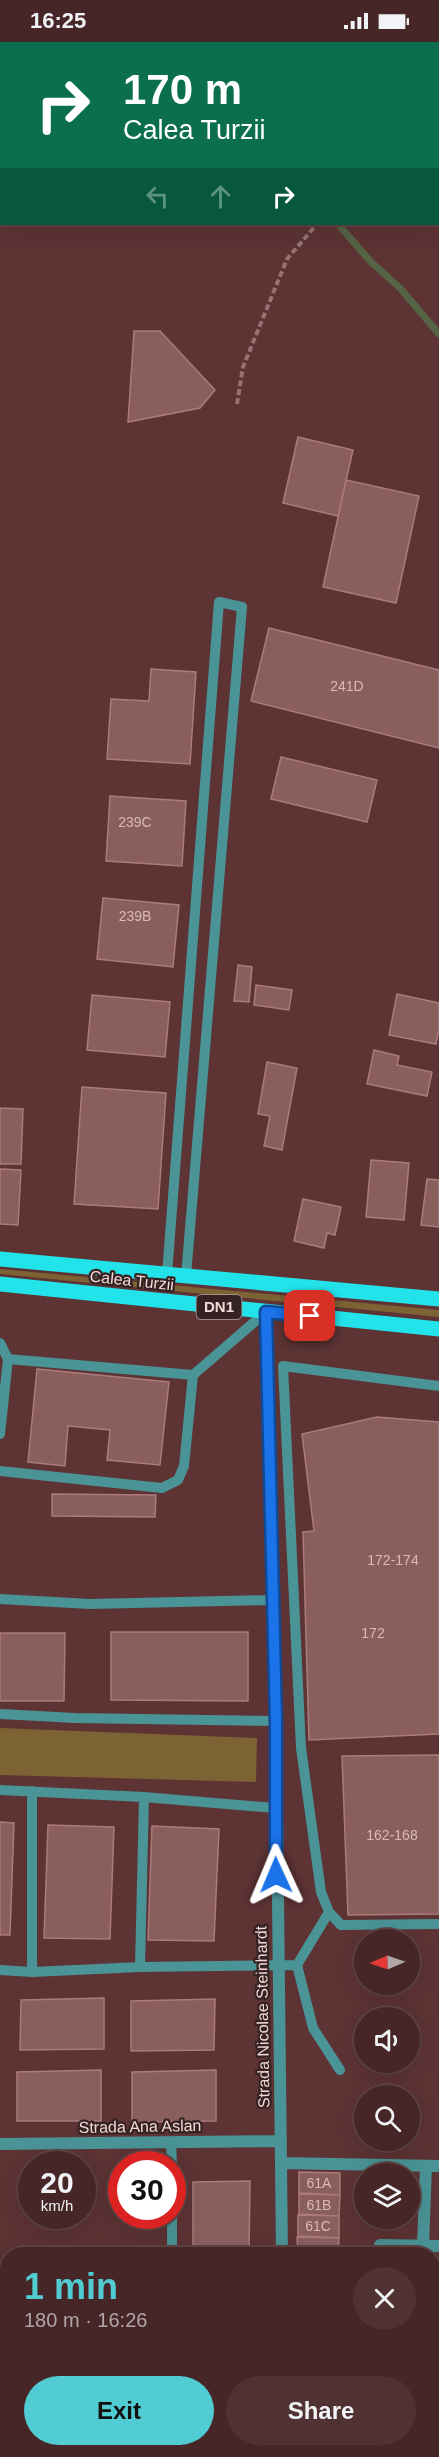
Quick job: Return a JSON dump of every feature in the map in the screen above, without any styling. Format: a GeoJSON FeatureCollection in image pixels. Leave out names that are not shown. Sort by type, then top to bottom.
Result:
{"type":"FeatureCollection","features":[{"type":"Feature","properties":{"kind":"main road","name":"Calea Turzii"},"geometry":{"type":"LineString","coordinates":[[0,1259],[439,1299]]}},
{"type":"Feature","properties":{"kind":"main road","name":"Calea Turzii"},"geometry":{"type":"LineString","coordinates":[[0,1284],[439,1329]]}},
{"type":"Feature","properties":{"kind":"street","name":"Strada Nicolae Steinhardt"},"geometry":{"type":"LineString","coordinates":[[266,1312],[276,1721],[275,1808],[282,2247]]}},
{"type":"Feature","properties":{"kind":"street","name":"Strada Ana Aslan"},"geometry":{"type":"LineString","coordinates":[[0,2144],[281,2141]]}},
{"type":"Feature","properties":{"kind":"street"},"geometry":{"type":"LineString","coordinates":[[282,2163],[439,2166]]}},
{"type":"Feature","properties":{"kind":"street"},"geometry":{"type":"LineString","coordinates":[[423,2246],[426,2166]]}},
{"type":"Feature","properties":{"kind":"street"},"geometry":{"type":"LineString","coordinates":[[380,2245],[439,2247]]}},
{"type":"Feature","properties":{"kind":"lane"},"geometry":{"type":"LineString","coordinates":[[167,1274],[219,602],[242,607],[186,1276]]}},
{"type":"Feature","properties":{"kind":"lane"},"geometry":{"type":"LineString","coordinates":[[0,1471],[162,1488],[178,1480],[184,1466],[193,1375],[266,1312]]}},
{"type":"Feature","properties":{"kind":"lane"},"geometry":{"type":"LineString","coordinates":[[0,1343],[9,1359],[0,1434]]}},
{"type":"Feature","properties":{"kind":"lane"},"geometry":{"type":"LineString","coordinates":[[9,1359],[193,1375]]}},
{"type":"Feature","properties":{"kind":"lane"},"geometry":{"type":"LineString","coordinates":[[439,1386],[283,1366],[302,1748],[321,1892],[329,1912],[341,1925],[439,1924]]}},
{"type":"Feature","properties":{"kind":"lane"},"geometry":{"type":"LineString","coordinates":[[0,1599],[90,1604],[273,1600]]}},
{"type":"Feature","properties":{"kind":"lane"},"geometry":{"type":"LineString","coordinates":[[0,1714],[75,1718],[276,1721]]}},
{"type":"Feature","properties":{"kind":"lane"},"geometry":{"type":"LineString","coordinates":[[0,1790],[144,1797],[275,1808]]}},
{"type":"Feature","properties":{"kind":"lane"},"geometry":{"type":"LineString","coordinates":[[32,1791],[32,1972]]}},
{"type":"Feature","properties":{"kind":"lane"},"geometry":{"type":"LineString","coordinates":[[140,1967],[144,1797]]}},
{"type":"Feature","properties":{"kind":"lane"},"geometry":{"type":"LineString","coordinates":[[329,1912],[297,1965],[313,2028],[340,2070]]}},
{"type":"Feature","properties":{"kind":"lane"},"geometry":{"type":"LineString","coordinates":[[0,1970],[32,1972],[140,1967],[297,1965]]}},
{"type":"Feature","properties":{"kind":"lane"},"geometry":{"type":"LineString","coordinates":[[171,2142],[171,2151]]}},
{"type":"Feature","properties":{"kind":"lane"},"geometry":{"type":"LineString","coordinates":[[172,2229],[172,2247]]}},
{"type":"Feature","properties":{"kind":"path"},"geometry":{"type":"LineString","coordinates":[[237,404],[243,367],[287,259],[316,225]]}},
{"type":"Feature","properties":{"kind":"shaded area"},"geometry":{"type":"Polygon","coordinates":[[[0,1269],[439,1310],[439,1317],[0,1274],[0,1269]]]}},
{"type":"Feature","properties":{"kind":"shaded area"},"geometry":{"type":"Polygon","coordinates":[[[0,1728],[257,1738],[256,1782],[0,1775],[0,1728]]]}},
{"type":"Feature","properties":{"kind":"building"},"geometry":{"type":"Polygon","coordinates":[[[134,331],[160,331],[215,390],[200,408],[128,422],[134,331]]]}},
{"type":"Feature","properties":{"kind":"building"},"geometry":{"type":"Polygon","coordinates":[[[298,437],[353,450],[338,516],[283,503],[298,437]]]}},
{"type":"Feature","properties":{"kind":"building"},"geometry":{"type":"Polygon","coordinates":[[[346,480],[419,496],[396,603],[323,587],[346,480]]]}},
{"type":"Feature","properties":{"kind":"building"},"geometry":{"type":"Polygon","coordinates":[[[269,628],[439,670],[439,748],[251,701],[269,628]]]}},
{"type":"Feature","properties":{"kind":"building"},"geometry":{"type":"Polygon","coordinates":[[[151,669],[196,672],[190,764],[107,759],[111,699],[149,701],[151,669]]]}},
{"type":"Feature","properties":{"kind":"building"},"geometry":{"type":"Polygon","coordinates":[[[281,757],[377,780],[367,822],[271,799],[281,757]]]}},
{"type":"Feature","properties":{"kind":"building"},"geometry":{"type":"Polygon","coordinates":[[[110,796],[186,801],[182,866],[106,861],[110,796]]]}},
{"type":"Feature","properties":{"kind":"building"},"geometry":{"type":"Polygon","coordinates":[[[103,898],[179,905],[173,967],[97,959],[103,898]]]}},
{"type":"Feature","properties":{"kind":"building"},"geometry":{"type":"Polygon","coordinates":[[[238,965],[252,967],[249,1002],[234,1001],[238,965]]]}},
{"type":"Feature","properties":{"kind":"building"},"geometry":{"type":"Polygon","coordinates":[[[256,985],[292,990],[289,1010],[254,1005],[256,985]]]}},
{"type":"Feature","properties":{"kind":"building"},"geometry":{"type":"Polygon","coordinates":[[[397,994],[439,1003],[439,1028],[436,1044],[389,1035],[397,994]]]}},
{"type":"Feature","properties":{"kind":"building"},"geometry":{"type":"Polygon","coordinates":[[[92,995],[170,1002],[165,1057],[87,1050],[92,995]]]}},
{"type":"Feature","properties":{"kind":"building"},"geometry":{"type":"Polygon","coordinates":[[[374,1050],[399,1056],[397,1065],[432,1072],[427,1096],[367,1084],[374,1050]]]}},
{"type":"Feature","properties":{"kind":"building"},"geometry":{"type":"Polygon","coordinates":[[[267,1062],[297,1068],[282,1150],[264,1146],[270,1116],[258,1114],[267,1062]]]}},
{"type":"Feature","properties":{"kind":"building"},"geometry":{"type":"Polygon","coordinates":[[[82,1087],[166,1093],[158,1209],[74,1204],[82,1087]]]}},
{"type":"Feature","properties":{"kind":"building"},"geometry":{"type":"Polygon","coordinates":[[[0,1108],[23,1109],[21,1164],[0,1164],[0,1108]]]}},
{"type":"Feature","properties":{"kind":"building"},"geometry":{"type":"Polygon","coordinates":[[[371,1160],[409,1163],[404,1220],[366,1217],[371,1160]]]}},
{"type":"Feature","properties":{"kind":"building"},"geometry":{"type":"Polygon","coordinates":[[[0,1169],[21,1170],[18,1225],[0,1224],[0,1169]]]}},
{"type":"Feature","properties":{"kind":"building"},"geometry":{"type":"Polygon","coordinates":[[[427,1179],[439,1180],[439,1227],[421,1225],[427,1179]]]}},
{"type":"Feature","properties":{"kind":"building"},"geometry":{"type":"Polygon","coordinates":[[[303,1199],[341,1207],[335,1235],[327,1233],[324,1248],[294,1241],[303,1199]]]}},
{"type":"Feature","properties":{"kind":"building"},"geometry":{"type":"Polygon","coordinates":[[[37,1369],[169,1382],[160,1465],[107,1460],[110,1430],[68,1426],[65,1466],[28,1462],[37,1369]]]}},
{"type":"Feature","properties":{"kind":"building"},"geometry":{"type":"Polygon","coordinates":[[[377,1417],[439,1422],[439,1734],[309,1740],[303,1532],[314,1531],[302,1434],[377,1417]]]}},
{"type":"Feature","properties":{"kind":"building"},"geometry":{"type":"Polygon","coordinates":[[[52,1494],[156,1495],[155,1517],[52,1516],[52,1494]]]}},
{"type":"Feature","properties":{"kind":"building"},"geometry":{"type":"Polygon","coordinates":[[[111,1632],[248,1632],[248,1701],[111,1700],[111,1632]]]}},
{"type":"Feature","properties":{"kind":"building"},"geometry":{"type":"Polygon","coordinates":[[[0,1633],[65,1633],[64,1701],[0,1701],[0,1633]]]}},
{"type":"Feature","properties":{"kind":"building"},"geometry":{"type":"Polygon","coordinates":[[[439,1755],[439,1914],[348,1915],[342,1756],[439,1755]]]}},
{"type":"Feature","properties":{"kind":"building"},"geometry":{"type":"Polygon","coordinates":[[[0,1822],[14,1823],[10,1935],[0,1935],[0,1822]]]}},
{"type":"Feature","properties":{"kind":"building"},"geometry":{"type":"Polygon","coordinates":[[[48,1825],[114,1827],[110,1939],[44,1938],[48,1825]]]}},
{"type":"Feature","properties":{"kind":"building"},"geometry":{"type":"Polygon","coordinates":[[[152,1826],[219,1829],[214,1941],[148,1940],[152,1826]]]}},
{"type":"Feature","properties":{"kind":"building"},"geometry":{"type":"Polygon","coordinates":[[[104,1998],[104,2049],[20,2050],[21,2000],[104,1998]]]}},
{"type":"Feature","properties":{"kind":"building"},"geometry":{"type":"Polygon","coordinates":[[[215,1999],[214,2050],[131,2051],[131,2001],[215,1999]]]}},
{"type":"Feature","properties":{"kind":"building"},"geometry":{"type":"Polygon","coordinates":[[[101,2070],[101,2121],[17,2121],[17,2072],[101,2070]]]}},
{"type":"Feature","properties":{"kind":"building"},"geometry":{"type":"Polygon","coordinates":[[[216,2070],[216,2121],[132,2122],[132,2072],[216,2070]]]}},
{"type":"Feature","properties":{"kind":"building"},"geometry":{"type":"Polygon","coordinates":[[[299,2172],[340,2173],[340,2195],[299,2193],[299,2172]]]}},
{"type":"Feature","properties":{"kind":"building"},"geometry":{"type":"Polygon","coordinates":[[[250,2181],[249,2247],[193,2247],[193,2182],[250,2181]]]}},
{"type":"Feature","properties":{"kind":"building"},"geometry":{"type":"Polygon","coordinates":[[[299,2194],[340,2195],[339,2216],[299,2214],[299,2194]]]}},
{"type":"Feature","properties":{"kind":"building"},"geometry":{"type":"Polygon","coordinates":[[[298,2215],[339,2216],[339,2238],[298,2236],[298,2215]]]}},
{"type":"Feature","properties":{"kind":"building"},"geometry":{"type":"Polygon","coordinates":[[[297,2237],[339,2238],[338,2247],[298,2247],[297,2237]]]}},
{"type":"Feature","properties":{"kind":"waterway"},"geometry":{"type":"LineString","coordinates":[[339,225],[371,262],[400,288],[439,334]]}},
{"type":"Feature","properties":{"kind":"route"},"geometry":{"type":"LineString","coordinates":[[276,1875],[276,1721],[266,1312],[310,1316]]}}]}
